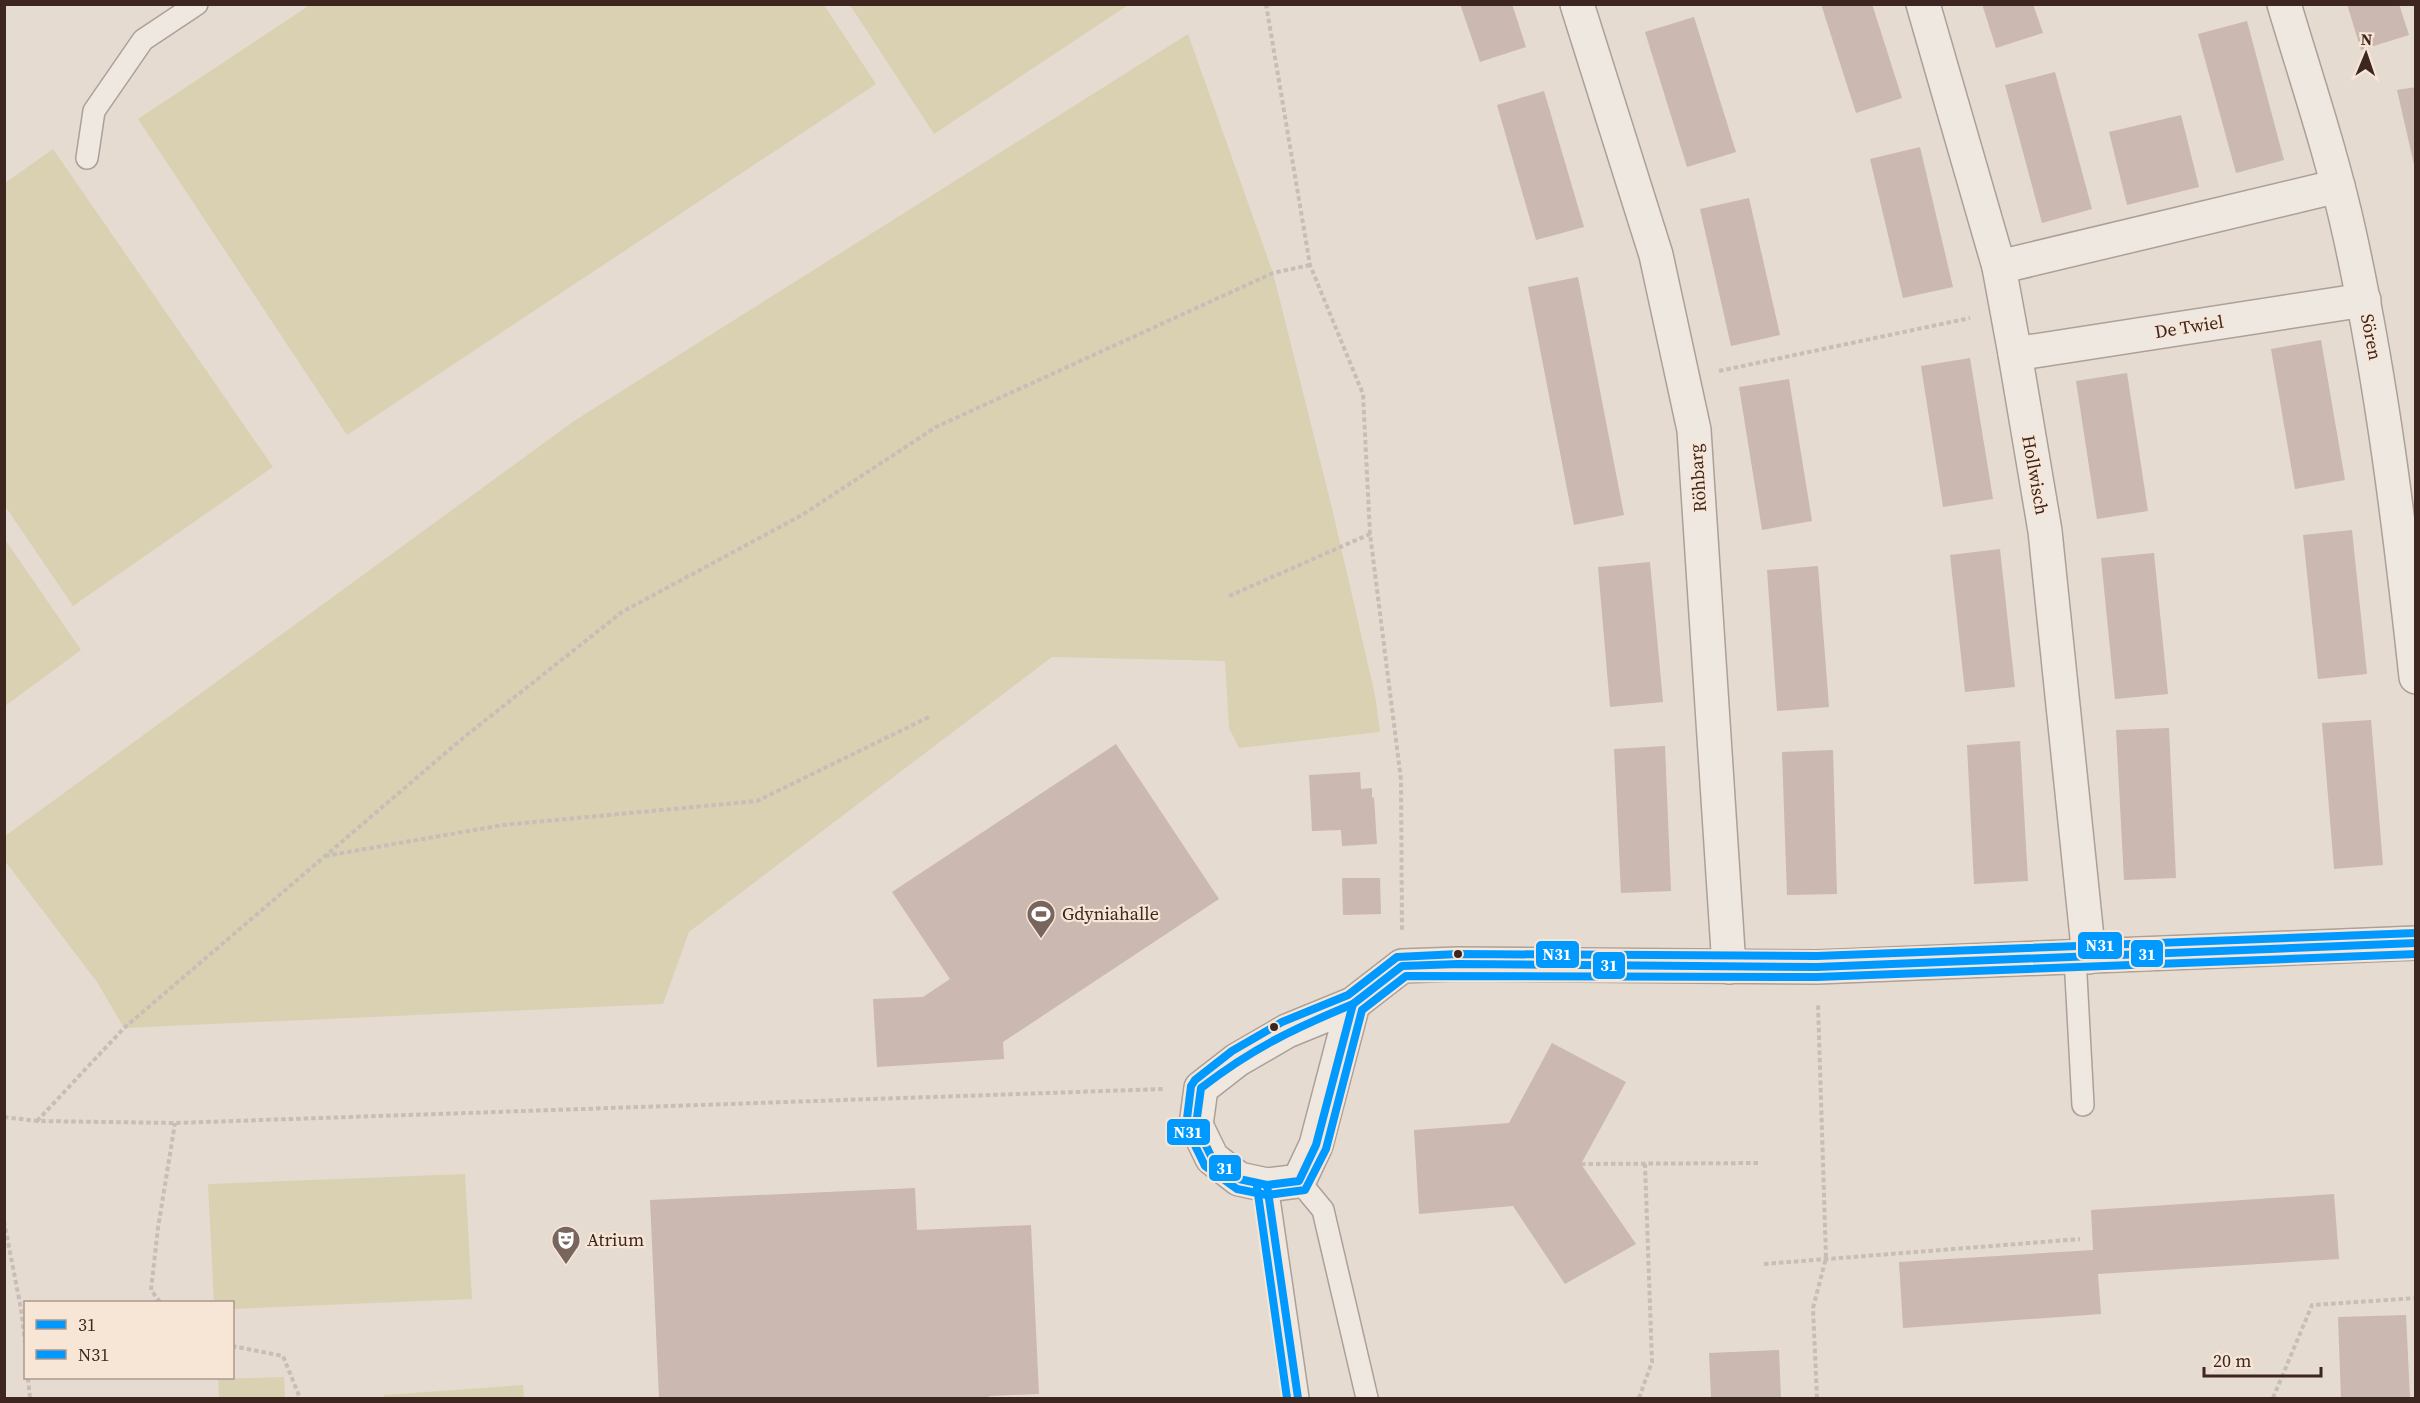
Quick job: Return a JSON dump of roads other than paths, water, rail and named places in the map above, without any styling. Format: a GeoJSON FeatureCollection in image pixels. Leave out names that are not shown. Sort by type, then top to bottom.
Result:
{"type":"FeatureCollection","features":[{"type":"Feature","properties":{"kind":"street","name":"Röhbarg"},"geometry":{"type":"LineString","coordinates":[[1577,4],[1656,255],[1695,430],[1729,967]]}},
{"type":"Feature","properties":{"kind":"street","name":"Hollwisch"},"geometry":{"type":"LineString","coordinates":[[1923,4],[1999,267],[2045,531],[2082,957]]}},
{"type":"Feature","properties":{"kind":"street","name":"Sören"},"geometry":{"type":"LineString","coordinates":[[2284,4],[2338,186],[2364,300],[2383,400],[2415,677]]}},
{"type":"Feature","properties":{"kind":"street"},"geometry":{"type":"LineString","coordinates":[[1999,267],[2338,186]]}},
{"type":"Feature","properties":{"kind":"street","name":"De Twiel"},"geometry":{"type":"LineString","coordinates":[[2015,354],[2364,300]]}},
{"type":"Feature","properties":{"kind":"street"},"geometry":{"type":"LineString","coordinates":[[1353,1004],[1316,1145],[1283,1183],[1239,1179],[1212,1158],[1196,1125],[1201,1088],[1237,1060],[1287,1031],[1353,1004],[1402,966],[1458,964],[1816,967],[2415,943]]}},
{"type":"Feature","properties":{"kind":"lane"},"geometry":{"type":"LineString","coordinates":[[87,158],[94,111],[143,40],[197,4]]}},
{"type":"Feature","properties":{"kind":"lane"},"geometry":{"type":"LineString","coordinates":[[2082,957],[2083,1105]]}},
{"type":"Feature","properties":{"kind":"lane"},"geometry":{"type":"LineString","coordinates":[[1283,1183],[1298,1398]]}},
{"type":"Feature","properties":{"kind":"lane"},"geometry":{"type":"LineString","coordinates":[[1283,1183],[1323,1210],[1367,1398]]}},
{"type":"Feature","properties":{"kind":"place","name":"Gdyniahalle"},"geometry":{"type":"Point","coordinates":[1041,940]}},
{"type":"Feature","properties":{"kind":"place","name":"Atrium"},"geometry":{"type":"Point","coordinates":[566,1266]}}]}
